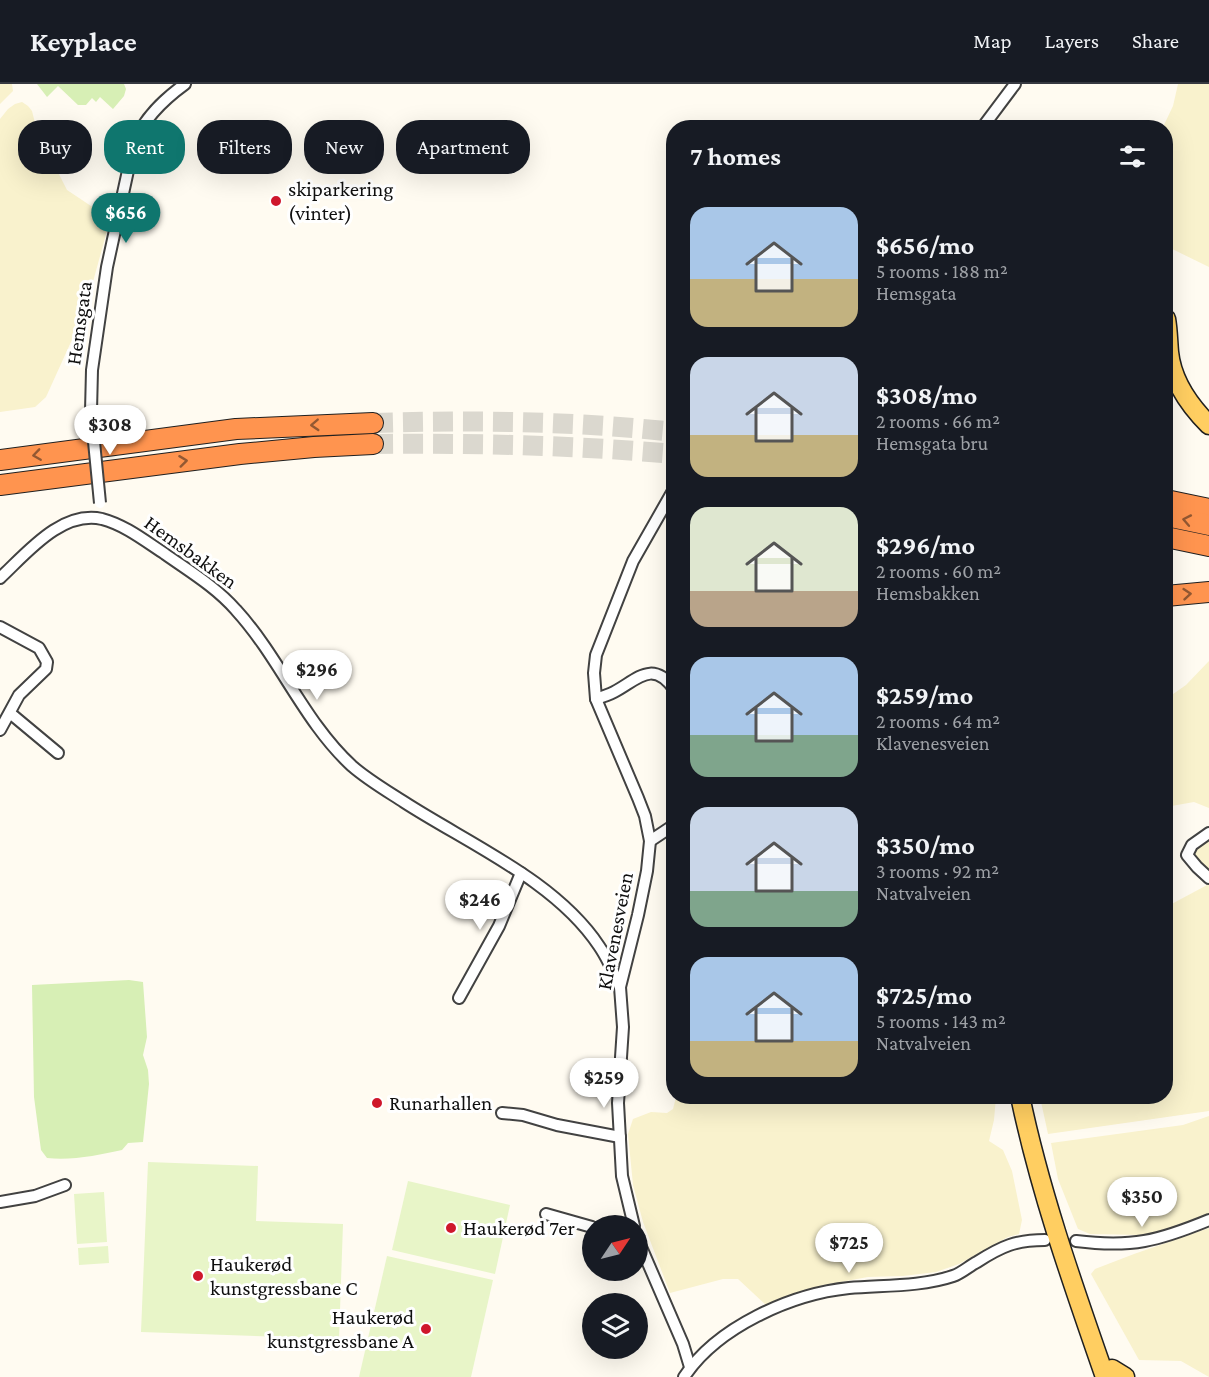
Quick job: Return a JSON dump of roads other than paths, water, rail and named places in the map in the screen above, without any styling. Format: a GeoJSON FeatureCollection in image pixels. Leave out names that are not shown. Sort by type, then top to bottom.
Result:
{"type":"FeatureCollection","features":[{"type":"Feature","properties":{"kind":"highway"},"geometry":{"type":"LineString","coordinates":[[0,460],[236,429],[373,423]]}},
{"type":"Feature","properties":{"kind":"highway"},"geometry":{"type":"LineString","coordinates":[[0,485],[240,454],[373,444]]}},
{"type":"Feature","properties":{"kind":"highway"},"geometry":{"type":"LineString","coordinates":[[1173,501],[1209,509]]}},
{"type":"Feature","properties":{"kind":"highway"},"geometry":{"type":"LineString","coordinates":[[1173,517],[1209,525]]}},
{"type":"Feature","properties":{"kind":"highway"},"geometry":{"type":"LineString","coordinates":[[1173,538],[1209,546]]}},
{"type":"Feature","properties":{"kind":"highway"},"geometry":{"type":"LineString","coordinates":[[1173,595],[1209,592]]}},
{"type":"Feature","properties":{"kind":"main road"},"geometry":{"type":"LineString","coordinates":[[1173,369],[1189,402],[1209,425]]}},
{"type":"Feature","properties":{"kind":"main road"},"geometry":{"type":"LineString","coordinates":[[1022,1104],[1034,1159],[1052,1215],[1073,1264],[1114,1375]]}},
{"type":"Feature","properties":{"kind":"street","name":"Hemsgata"},"geometry":{"type":"LineString","coordinates":[[100,519],[91,411],[92,370],[107,267],[134,143],[140,128],[154,110],[185,84]]}},
{"type":"Feature","properties":{"kind":"street"},"geometry":{"type":"LineString","coordinates":[[988,120],[1015,84]]}},
{"type":"Feature","properties":{"kind":"street","name":"Klavenesveien"},"geometry":{"type":"LineString","coordinates":[[631,1215],[622,1176],[618,1103],[623,1027],[620,987],[638,915],[647,871],[650,841],[645,816],[596,699],[594,673],[596,655],[633,561],[666,503]]}},
{"type":"Feature","properties":{"kind":"street"},"geometry":{"type":"LineString","coordinates":[[0,578],[39,542],[57,529],[87,518],[100,519]]}},
{"type":"Feature","properties":{"kind":"street","name":"Hemsbakken"},"geometry":{"type":"LineString","coordinates":[[100,519],[118,525],[139,537],[207,584],[231,604],[255,633],[321,731],[352,766],[415,809],[545,890],[582,924],[609,962],[620,987]]}},
{"type":"Feature","properties":{"kind":"street"},"geometry":{"type":"LineString","coordinates":[[0,627],[39,648],[47,662],[46,669],[19,695],[0,730]]}},
{"type":"Feature","properties":{"kind":"street"},"geometry":{"type":"LineString","coordinates":[[596,699],[613,693],[649,673],[659,675],[666,682]]}},
{"type":"Feature","properties":{"kind":"street"},"geometry":{"type":"LineString","coordinates":[[10,713],[58,753]]}},
{"type":"Feature","properties":{"kind":"street"},"geometry":{"type":"LineString","coordinates":[[650,841],[666,830]]}},
{"type":"Feature","properties":{"kind":"street"},"geometry":{"type":"LineString","coordinates":[[1209,833],[1192,845],[1187,855],[1209,878]]}},
{"type":"Feature","properties":{"kind":"street"},"geometry":{"type":"LineString","coordinates":[[459,998],[499,926],[521,873]]}},
{"type":"Feature","properties":{"kind":"street"},"geometry":{"type":"LineString","coordinates":[[502,1113],[523,1115],[557,1125],[620,1137]]}},
{"type":"Feature","properties":{"kind":"street"},"geometry":{"type":"LineString","coordinates":[[0,1202],[35,1196],[65,1185]]}},
{"type":"Feature","properties":{"kind":"street"},"geometry":{"type":"LineString","coordinates":[[546,1214],[582,1224]]}},
{"type":"Feature","properties":{"kind":"street"},"geometry":{"type":"LineString","coordinates":[[1076,1241],[1106,1245],[1139,1243],[1169,1236],[1209,1220]]}},
{"type":"Feature","properties":{"kind":"street"},"geometry":{"type":"LineString","coordinates":[[688,1374],[723,1339],[745,1323],[793,1300],[847,1288],[909,1284],[944,1278],[955,1275],[1003,1246],[1023,1240],[1045,1240]]}},
{"type":"Feature","properties":{"kind":"street"},"geometry":{"type":"LineString","coordinates":[[648,1263],[683,1344],[688,1374]]}},
{"type":"Feature","properties":{"kind":"tunnel"},"geometry":{"type":"LineString","coordinates":[[373,423],[524,422],[666,431]]}},
{"type":"Feature","properties":{"kind":"tunnel"},"geometry":{"type":"LineString","coordinates":[[373,444],[524,445],[666,453]]}},
{"type":"Feature","properties":{"kind":"place","name":"skiparkering (vinter)"},"geometry":{"type":"Point","coordinates":[276,201]}},
{"type":"Feature","properties":{"kind":"place","name":"Runarhallen"},"geometry":{"type":"Point","coordinates":[377,1103]}},
{"type":"Feature","properties":{"kind":"place","name":"Haukerød 7er"},"geometry":{"type":"Point","coordinates":[451,1228]}},
{"type":"Feature","properties":{"kind":"place","name":"Haukerød kunstgressbane C"},"geometry":{"type":"Point","coordinates":[198,1276]}},
{"type":"Feature","properties":{"kind":"place","name":"Haukerød kunstgressbane A"},"geometry":{"type":"Point","coordinates":[426,1329]}}]}
